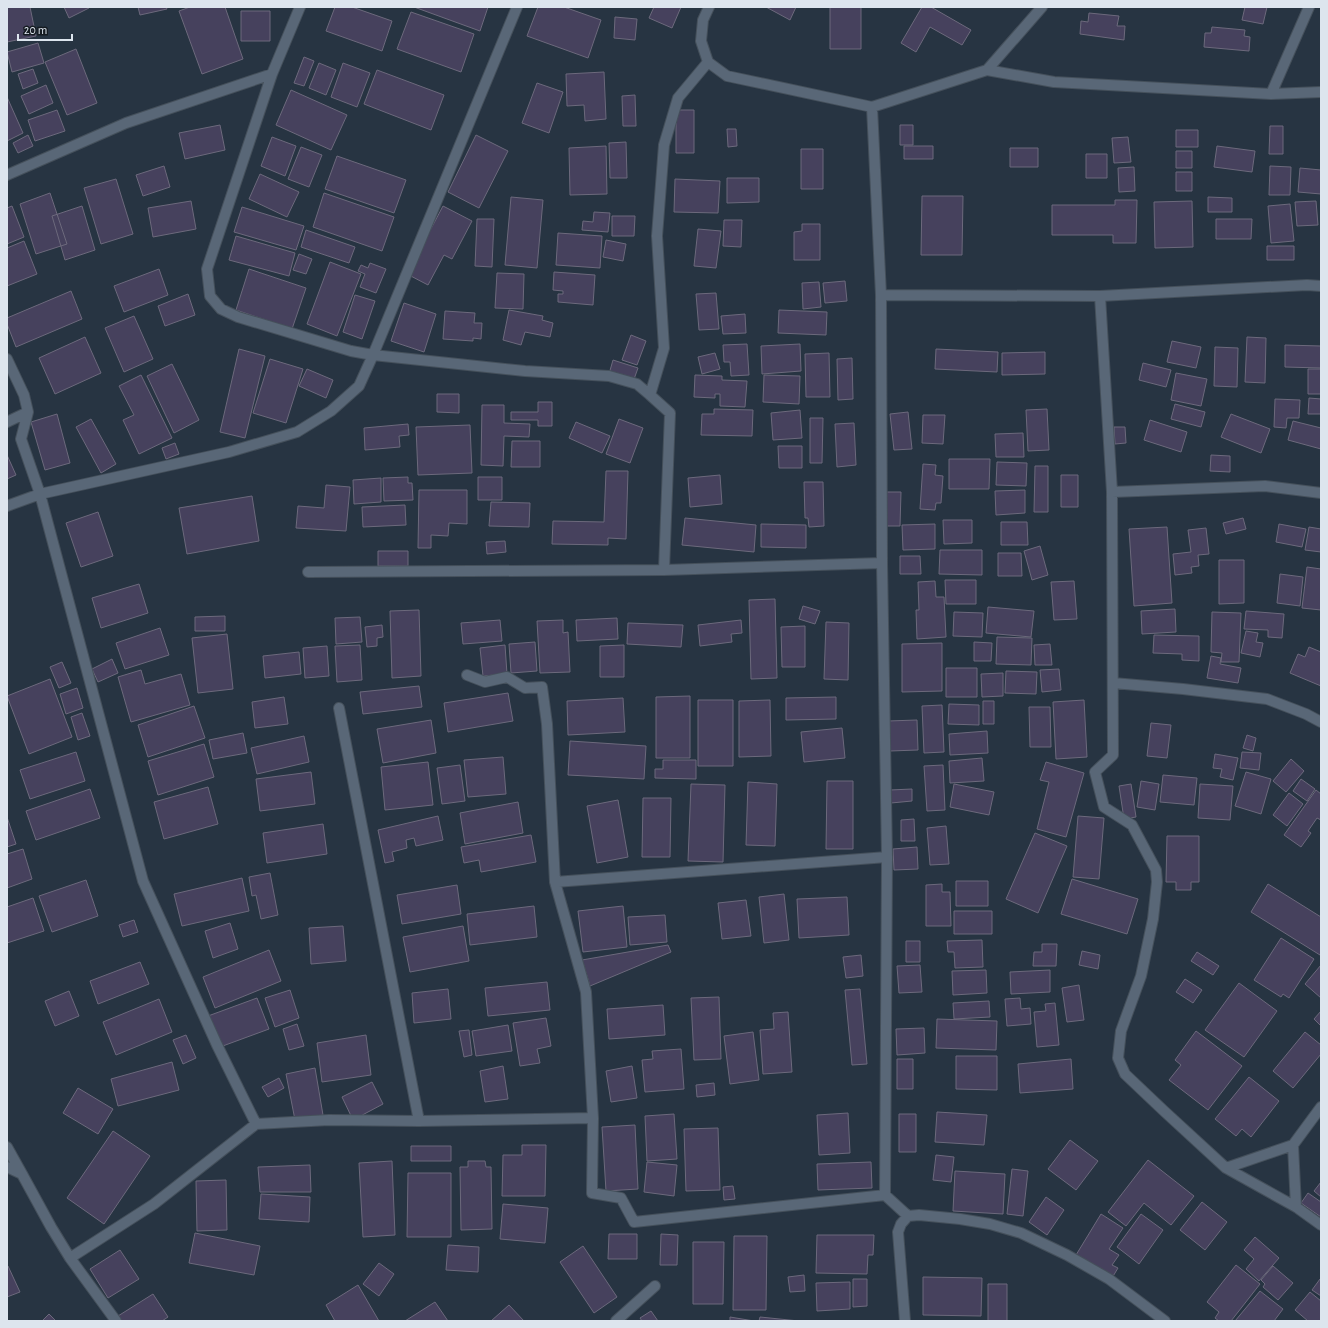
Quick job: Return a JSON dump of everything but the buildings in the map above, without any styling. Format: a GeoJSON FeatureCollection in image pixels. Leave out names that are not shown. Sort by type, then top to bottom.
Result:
{"type":"FeatureCollection","features":[{"type":"Feature","properties":{"kind":"street"},"geometry":{"type":"LineString","coordinates":[[300,7],[272,74],[207,269],[210,296],[221,309],[238,317],[351,351],[373,355],[525,370],[609,376],[637,384],[670,413],[664,570]]}},
{"type":"Feature","properties":{"kind":"street"},"geometry":{"type":"LineString","coordinates":[[7,506],[40,494],[229,452],[297,432],[331,411],[359,386],[517,7]]}},
{"type":"Feature","properties":{"kind":"street"},"geometry":{"type":"LineString","coordinates":[[709,7],[703,20],[701,41],[708,62],[727,76],[872,106],[987,70],[1054,82],[1270,94],[1321,92]]}},
{"type":"Feature","properties":{"kind":"street"},"geometry":{"type":"LineString","coordinates":[[987,70],[1042,7]]}},
{"type":"Feature","properties":{"kind":"street"},"geometry":{"type":"LineString","coordinates":[[1270,94],[1309,7]]}},
{"type":"Feature","properties":{"kind":"street"},"geometry":{"type":"LineString","coordinates":[[650,395],[664,348],[657,236],[664,145],[678,98],[708,62]]}},
{"type":"Feature","properties":{"kind":"street"},"geometry":{"type":"LineString","coordinates":[[7,175],[126,123],[272,74]]}},
{"type":"Feature","properties":{"kind":"street"},"geometry":{"type":"LineString","coordinates":[[872,106],[881,295],[882,563],[887,857],[886,1195],[908,1216]]}},
{"type":"Feature","properties":{"kind":"street"},"geometry":{"type":"LineString","coordinates":[[881,295],[1100,296],[1307,285],[1321,286]]}},
{"type":"Feature","properties":{"kind":"street"},"geometry":{"type":"LineString","coordinates":[[1100,296],[1112,492],[1113,756],[1095,772],[1104,807],[1132,825],[1156,870],[1158,882],[1153,919],[1141,976],[1121,1030],[1118,1058],[1125,1074],[1226,1168],[1296,1207],[1321,1225]]}},
{"type":"Feature","properties":{"kind":"street"},"geometry":{"type":"LineString","coordinates":[[7,359],[24,395],[28,412],[21,439],[40,494],[143,881],[217,1045],[256,1124]]}},
{"type":"Feature","properties":{"kind":"street"},"geometry":{"type":"LineString","coordinates":[[7,422],[28,412]]}},
{"type":"Feature","properties":{"kind":"street"},"geometry":{"type":"LineString","coordinates":[[1112,492],[1265,486],[1321,494]]}},
{"type":"Feature","properties":{"kind":"street"},"geometry":{"type":"LineString","coordinates":[[308,572],[664,570],[882,563]]}},
{"type":"Feature","properties":{"kind":"street"},"geometry":{"type":"LineString","coordinates":[[467,675],[485,682],[508,677],[525,688],[542,686],[547,724],[555,882],[586,992],[593,1118],[592,1193],[621,1198],[634,1222],[886,1195]]}},
{"type":"Feature","properties":{"kind":"street"},"geometry":{"type":"LineString","coordinates":[[1113,683],[1183,689],[1267,699],[1306,714],[1321,722]]}},
{"type":"Feature","properties":{"kind":"street"},"geometry":{"type":"LineString","coordinates":[[340,708],[419,1121]]}},
{"type":"Feature","properties":{"kind":"street"},"geometry":{"type":"LineString","coordinates":[[555,882],[887,857]]}},
{"type":"Feature","properties":{"kind":"street"},"geometry":{"type":"LineString","coordinates":[[1226,1168],[1293,1145],[1321,1107]]}},
{"type":"Feature","properties":{"kind":"street"},"geometry":{"type":"LineString","coordinates":[[70,1258],[154,1204],[256,1124],[329,1120],[419,1121],[593,1118]]}},
{"type":"Feature","properties":{"kind":"street"},"geometry":{"type":"LineString","coordinates":[[1293,1145],[1296,1207]]}},
{"type":"Feature","properties":{"kind":"street"},"geometry":{"type":"LineString","coordinates":[[7,1147],[51,1227],[70,1258],[116,1321]]}},
{"type":"Feature","properties":{"kind":"street"},"geometry":{"type":"LineString","coordinates":[[7,1167],[22,1174]]}},
{"type":"Feature","properties":{"kind":"street"},"geometry":{"type":"LineString","coordinates":[[905,1321],[898,1232],[901,1224],[908,1216],[919,1215],[960,1218],[990,1224],[1020,1233],[1067,1255],[1109,1279],[1165,1321]]}},
{"type":"Feature","properties":{"kind":"street"},"geometry":{"type":"LineString","coordinates":[[616,1321],[655,1286]]}}]}
